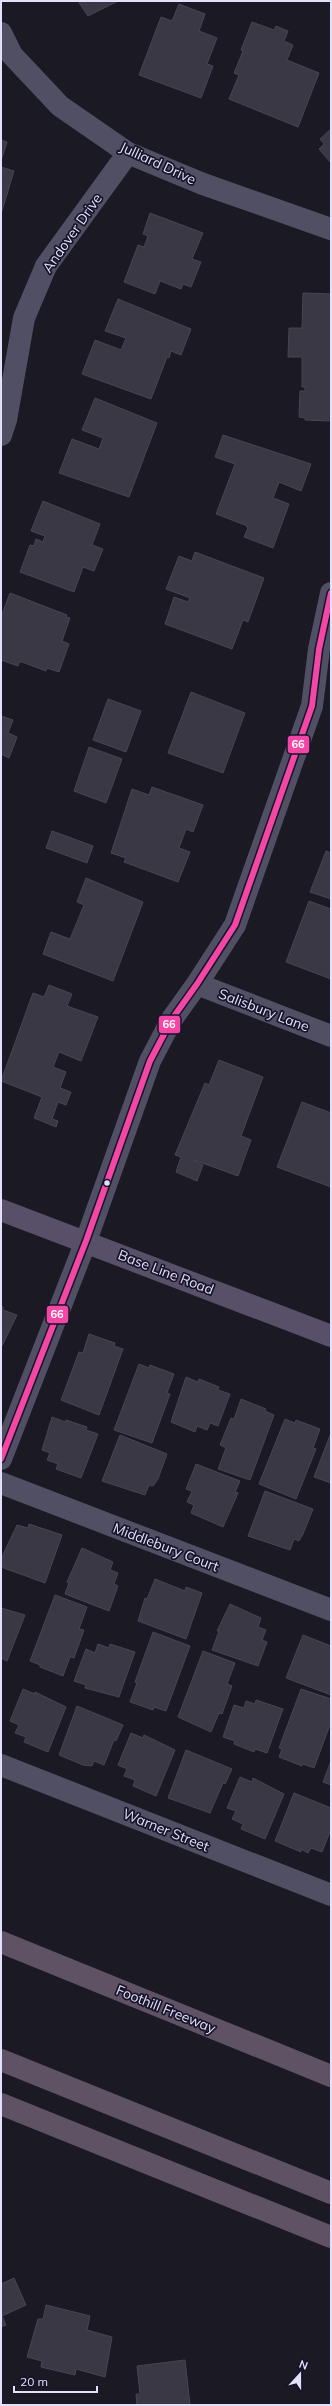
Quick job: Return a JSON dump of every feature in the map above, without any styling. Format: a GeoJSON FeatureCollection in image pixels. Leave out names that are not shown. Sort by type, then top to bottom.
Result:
{"type":"FeatureCollection","features":[{"type":"Feature","properties":{"kind":"highway","name":"Foothill Freeway"},"geometry":{"type":"LineString","coordinates":[[1,1942],[331,2076]]}},
{"type":"Feature","properties":{"kind":"highway"},"geometry":{"type":"LineString","coordinates":[[1,2060],[331,2192]]}},
{"type":"Feature","properties":{"kind":"highway"},"geometry":{"type":"LineString","coordinates":[[1,2104],[331,2237]]}},
{"type":"Feature","properties":{"kind":"main road","name":"Base Line Road"},"geometry":{"type":"LineString","coordinates":[[1,1210],[331,1336]]}},
{"type":"Feature","properties":{"kind":"street","name":"Julliard Drive"},"geometry":{"type":"LineString","coordinates":[[1,33],[12,55],[60,106],[128,152],[203,184],[331,229]]}},
{"type":"Feature","properties":{"kind":"street","name":"Andover Drive"},"geometry":{"type":"LineString","coordinates":[[1,435],[6,420],[24,318],[46,266],[128,152]]}},
{"type":"Feature","properties":{"kind":"street"},"geometry":{"type":"LineString","coordinates":[[1,1459],[86,1242],[150,1061],[172,1019],[197,984],[235,925],[312,706],[325,651],[331,593]]}},
{"type":"Feature","properties":{"kind":"street","name":"Salisbury Lane"},"geometry":{"type":"LineString","coordinates":[[197,984],[331,1036]]}},
{"type":"Feature","properties":{"kind":"street","name":"Middlebury Court"},"geometry":{"type":"LineString","coordinates":[[1,1483],[331,1610]]}},
{"type":"Feature","properties":{"kind":"street","name":"Warner Street"},"geometry":{"type":"LineString","coordinates":[[1,1765],[331,1895]]}},
{"type":"Feature","properties":{"kind":"building"},"geometry":{"type":"Polygon","coordinates":[[[78,1],[118,1],[88,16],[78,1]]]}},
{"type":"Feature","properties":{"kind":"building"},"geometry":{"type":"Polygon","coordinates":[[[179,4],[205,14],[199,31],[217,38],[207,64],[213,66],[201,98],[139,75],[161,17],[172,21],[179,4]]]}},
{"type":"Feature","properties":{"kind":"building"},"geometry":{"type":"Polygon","coordinates":[[[252,22],[274,30],[276,26],[288,31],[284,41],[293,45],[287,60],[319,73],[298,127],[229,99],[239,75],[234,73],[252,22]]]}},
{"type":"Feature","properties":{"kind":"building"},"geometry":{"type":"Polygon","coordinates":[[[331,129],[331,163],[319,149],[324,144],[320,139],[331,129]]]}},
{"type":"Feature","properties":{"kind":"building"},"geometry":{"type":"Polygon","coordinates":[[[1,140],[7,142],[1,161],[1,140]]]}},
{"type":"Feature","properties":{"kind":"building"},"geometry":{"type":"Polygon","coordinates":[[[1,167],[14,171],[1,214],[1,167]]]}},
{"type":"Feature","properties":{"kind":"building"},"geometry":{"type":"Polygon","coordinates":[[[150,213],[203,233],[192,259],[201,262],[191,287],[183,284],[181,289],[160,281],[155,294],[124,282],[138,245],[144,247],[148,236],[143,234],[150,213]]]}},
{"type":"Feature","properties":{"kind":"building"},"geometry":{"type":"Polygon","coordinates":[[[303,293],[331,294],[331,421],[305,420],[305,418],[299,417],[300,391],[305,391],[305,387],[302,387],[302,357],[288,357],[289,328],[302,328],[303,293]]]}},
{"type":"Feature","properties":{"kind":"building"},"geometry":{"type":"Polygon","coordinates":[[[118,299],[191,329],[181,355],[171,351],[169,358],[167,357],[151,399],[82,374],[95,340],[121,350],[126,338],[105,331],[118,299]]]}},
{"type":"Feature","properties":{"kind":"building"},"geometry":{"type":"Polygon","coordinates":[[[95,398],[157,423],[129,497],[59,473],[72,439],[99,449],[103,438],[82,430],[95,398]]]}},
{"type":"Feature","properties":{"kind":"building"},"geometry":{"type":"Polygon","coordinates":[[[223,435],[311,464],[301,491],[279,482],[273,498],[289,504],[273,548],[244,537],[248,528],[245,525],[216,514],[235,464],[215,457],[223,435]]]}},
{"type":"Feature","properties":{"kind":"building"},"geometry":{"type":"Polygon","coordinates":[[[43,501],[100,524],[92,545],[103,549],[94,571],[83,567],[74,592],[20,572],[30,545],[34,546],[36,539],[43,542],[45,536],[31,531],[43,501]]]}},
{"type":"Feature","properties":{"kind":"building"},"geometry":{"type":"Polygon","coordinates":[[[195,552],[264,578],[248,622],[243,620],[232,649],[165,624],[174,597],[188,602],[190,598],[166,589],[179,556],[192,561],[195,552]]]}},
{"type":"Feature","properties":{"kind":"building"},"geometry":{"type":"Polygon","coordinates":[[[10,593],[67,615],[66,617],[70,618],[62,641],[69,644],[59,672],[47,668],[46,671],[22,662],[19,662],[18,666],[1,660],[1,617],[10,593]]]}},
{"type":"Feature","properties":{"kind":"building"},"geometry":{"type":"Polygon","coordinates":[[[191,692],[245,713],[223,773],[168,753],[191,692]]]}},
{"type":"Feature","properties":{"kind":"building"},"geometry":{"type":"Polygon","coordinates":[[[108,699],[141,711],[126,752],[93,740],[108,699]]]}},
{"type":"Feature","properties":{"kind":"building"},"geometry":{"type":"Polygon","coordinates":[[[1,716],[13,720],[8,733],[17,737],[9,758],[1,754],[1,716]]]}},
{"type":"Feature","properties":{"kind":"building"},"geometry":{"type":"Polygon","coordinates":[[[89,747],[122,759],[106,803],[74,791],[89,747]]]}},
{"type":"Feature","properties":{"kind":"building"},"geometry":{"type":"Polygon","coordinates":[[[152,787],[203,805],[193,832],[186,829],[179,848],[190,852],[178,882],[124,862],[126,858],[111,853],[132,789],[149,795],[152,787]]]}},
{"type":"Feature","properties":{"kind":"building"},"geometry":{"type":"Polygon","coordinates":[[[52,831],[93,846],[87,863],[46,848],[52,831]]]}},
{"type":"Feature","properties":{"kind":"building"},"geometry":{"type":"Polygon","coordinates":[[[326,851],[331,853],[331,899],[310,892],[326,851]]]}},
{"type":"Feature","properties":{"kind":"building"},"geometry":{"type":"Polygon","coordinates":[[[86,878],[143,902],[113,981],[43,954],[51,932],[70,939],[84,905],[77,902],[86,878]]]}},
{"type":"Feature","properties":{"kind":"building"},"geometry":{"type":"Polygon","coordinates":[[[309,901],[331,909],[331,979],[286,962],[309,901]]]}},
{"type":"Feature","properties":{"kind":"building"},"geometry":{"type":"Polygon","coordinates":[[[49,985],[72,994],[67,1006],[98,1017],[81,1061],[59,1052],[53,1067],[66,1072],[60,1088],[71,1092],[66,1105],[58,1102],[52,1119],[58,1121],[56,1127],[34,1118],[42,1097],[1,1081],[33,993],[44,997],[49,985]]]}},
{"type":"Feature","properties":{"kind":"building"},"geometry":{"type":"Polygon","coordinates":[[[219,1060],[263,1077],[241,1136],[251,1140],[238,1176],[194,1160],[203,1165],[197,1181],[176,1172],[181,1157],[175,1155],[205,1083],[209,1085],[219,1060]]]}},
{"type":"Feature","properties":{"kind":"building"},"geometry":{"type":"Polygon","coordinates":[[[302,1102],[331,1113],[331,1187],[277,1167],[302,1102]]]}},
{"type":"Feature","properties":{"kind":"building"},"geometry":{"type":"Polygon","coordinates":[[[1,1307],[3,1307],[3,1310],[17,1315],[2,1346],[1,1307]]]}},
{"type":"Feature","properties":{"kind":"building"},"geometry":{"type":"Polygon","coordinates":[[[89,1334],[115,1343],[114,1346],[123,1349],[99,1415],[61,1400],[79,1352],[83,1353],[89,1334]]]}},
{"type":"Feature","properties":{"kind":"building"},"geometry":{"type":"Polygon","coordinates":[[[139,1364],[149,1368],[150,1365],[174,1374],[167,1393],[170,1394],[152,1443],[114,1430],[139,1364]]]}},
{"type":"Feature","properties":{"kind":"building"},"geometry":{"type":"Polygon","coordinates":[[[186,1377],[198,1382],[199,1379],[219,1387],[218,1390],[230,1394],[218,1426],[210,1423],[207,1430],[197,1426],[195,1432],[171,1422],[186,1377]]]}},
{"type":"Feature","properties":{"kind":"building"},"geometry":{"type":"Polygon","coordinates":[[[241,1399],[266,1409],[265,1411],[274,1415],[250,1480],[218,1469],[226,1448],[220,1445],[231,1418],[234,1419],[241,1399]]]}},
{"type":"Feature","properties":{"kind":"building"},"geometry":{"type":"Polygon","coordinates":[[[52,1417],[65,1422],[66,1420],[87,1427],[86,1430],[98,1434],[81,1478],[56,1469],[58,1464],[47,1460],[50,1453],[42,1450],[52,1417]]]}},
{"type":"Feature","properties":{"kind":"building"},"geometry":{"type":"Polygon","coordinates":[[[285,1419],[295,1423],[296,1420],[320,1429],[313,1448],[316,1449],[296,1499],[259,1484],[285,1419]]]}},
{"type":"Feature","properties":{"kind":"building"},"geometry":{"type":"Polygon","coordinates":[[[331,1433],[331,1483],[314,1477],[331,1433]]]}},
{"type":"Feature","properties":{"kind":"building"},"geometry":{"type":"Polygon","coordinates":[[[120,1435],[167,1454],[158,1479],[153,1486],[149,1485],[145,1495],[102,1481],[120,1435]]]}},
{"type":"Feature","properties":{"kind":"building"},"geometry":{"type":"Polygon","coordinates":[[[196,1464],[240,1481],[235,1492],[238,1493],[223,1527],[191,1513],[194,1505],[187,1502],[192,1491],[186,1489],[196,1464]]]}},
{"type":"Feature","properties":{"kind":"building"},"geometry":{"type":"Polygon","coordinates":[[[265,1491],[313,1509],[303,1534],[299,1541],[294,1539],[290,1550],[248,1536],[265,1491]]]}},
{"type":"Feature","properties":{"kind":"building"},"geometry":{"type":"Polygon","coordinates":[[[29,1524],[62,1535],[45,1583],[1,1567],[1,1559],[17,1525],[28,1528],[29,1524]]]}},
{"type":"Feature","properties":{"kind":"building"},"geometry":{"type":"Polygon","coordinates":[[[82,1548],[113,1562],[110,1570],[118,1573],[114,1584],[118,1586],[109,1611],[65,1594],[69,1583],[67,1582],[82,1548]]]}},
{"type":"Feature","properties":{"kind":"building"},"geometry":{"type":"Polygon","coordinates":[[[155,1579],[185,1591],[186,1587],[202,1593],[186,1639],[138,1621],[145,1598],[147,1599],[155,1579]]]}},
{"type":"Feature","properties":{"kind":"building"},"geometry":{"type":"Polygon","coordinates":[[[55,1595],[87,1607],[79,1629],[84,1630],[74,1658],[70,1657],[63,1676],[40,1667],[40,1665],[30,1661],[55,1595]]]}},
{"type":"Feature","properties":{"kind":"building"},"geometry":{"type":"Polygon","coordinates":[[[230,1604],[261,1618],[258,1627],[266,1630],[262,1640],[267,1642],[258,1666],[212,1650],[219,1631],[217,1631],[230,1604]]]}},
{"type":"Feature","properties":{"kind":"building"},"geometry":{"type":"Polygon","coordinates":[[[1,1608],[25,1615],[7,1661],[1,1658],[1,1608]]]}},
{"type":"Feature","properties":{"kind":"building"},"geometry":{"type":"Polygon","coordinates":[[[153,1632],[190,1646],[166,1711],[154,1707],[153,1710],[130,1702],[137,1683],[135,1682],[153,1632]]]}},
{"type":"Feature","properties":{"kind":"building"},"geometry":{"type":"Polygon","coordinates":[[[303,1635],[331,1646],[331,1695],[286,1678],[303,1635]]]}},
{"type":"Feature","properties":{"kind":"building"},"geometry":{"type":"Polygon","coordinates":[[[98,1644],[109,1648],[110,1644],[135,1652],[119,1697],[85,1688],[86,1685],[74,1681],[86,1649],[95,1653],[98,1644]]]}},
{"type":"Feature","properties":{"kind":"building"},"geometry":{"type":"Polygon","coordinates":[[[203,1651],[235,1663],[227,1684],[232,1686],[222,1714],[219,1713],[211,1732],[178,1717],[203,1651]]]}},
{"type":"Feature","properties":{"kind":"building"},"geometry":{"type":"Polygon","coordinates":[[[23,1689],[35,1694],[35,1692],[66,1707],[48,1752],[24,1742],[26,1737],[15,1733],[19,1725],[10,1721],[23,1689]]]}},
{"type":"Feature","properties":{"kind":"building"},"geometry":{"type":"Polygon","coordinates":[[[301,1689],[331,1699],[331,1722],[314,1768],[303,1764],[302,1766],[279,1757],[282,1749],[279,1748],[301,1689]]]}},
{"type":"Feature","properties":{"kind":"building"},"geometry":{"type":"Polygon","coordinates":[[[256,1700],[283,1709],[267,1753],[255,1749],[254,1752],[234,1744],[235,1741],[223,1737],[234,1705],[244,1708],[246,1701],[255,1704],[256,1700]]]}},
{"type":"Feature","properties":{"kind":"building"},"geometry":{"type":"Polygon","coordinates":[[[77,1706],[123,1725],[116,1741],[114,1740],[104,1765],[94,1761],[92,1766],[83,1765],[59,1755],[77,1706]]]}},
{"type":"Feature","properties":{"kind":"building"},"geometry":{"type":"Polygon","coordinates":[[[131,1733],[143,1738],[144,1735],[175,1750],[156,1796],[133,1786],[135,1780],[124,1776],[127,1769],[118,1765],[131,1733]]]}},
{"type":"Feature","properties":{"kind":"building"},"geometry":{"type":"Polygon","coordinates":[[[186,1750],[232,1769],[225,1784],[223,1783],[210,1813],[168,1798],[186,1750]]]}},
{"type":"Feature","properties":{"kind":"building"},"geometry":{"type":"Polygon","coordinates":[[[331,1761],[331,1785],[323,1782],[331,1761]]]}},
{"type":"Feature","properties":{"kind":"building"},"geometry":{"type":"Polygon","coordinates":[[[240,1777],[252,1782],[253,1778],[284,1794],[265,1839],[241,1829],[243,1824],[232,1819],[236,1811],[227,1808],[240,1777]]]}},
{"type":"Feature","properties":{"kind":"building"},"geometry":{"type":"Polygon","coordinates":[[[294,1793],[331,1808],[331,1829],[322,1852],[311,1848],[308,1853],[301,1849],[301,1852],[275,1841],[294,1793]]]}},
{"type":"Feature","properties":{"kind":"building"},"geometry":{"type":"Polygon","coordinates":[[[14,2278],[26,2305],[2,2316],[6,2325],[1,2327],[1,2284],[14,2278]]]}},
{"type":"Feature","properties":{"kind":"building"},"geometry":{"type":"Polygon","coordinates":[[[46,2305],[90,2316],[87,2330],[112,2337],[105,2377],[76,2369],[75,2375],[41,2367],[42,2361],[27,2357],[38,2319],[43,2319],[46,2305]]]}},
{"type":"Feature","properties":{"kind":"building"},"geometry":{"type":"Polygon","coordinates":[[[185,2360],[190,2405],[137,2405],[136,2394],[140,2394],[137,2366],[185,2360]]]}},
{"type":"Feature","properties":{"kind":"transit line","name":"66"},"geometry":{"type":"LineString","coordinates":[[1,1459],[86,1241],[150,1061],[172,1019],[197,984],[235,925],[312,706],[319,649],[331,593]]}}]}
